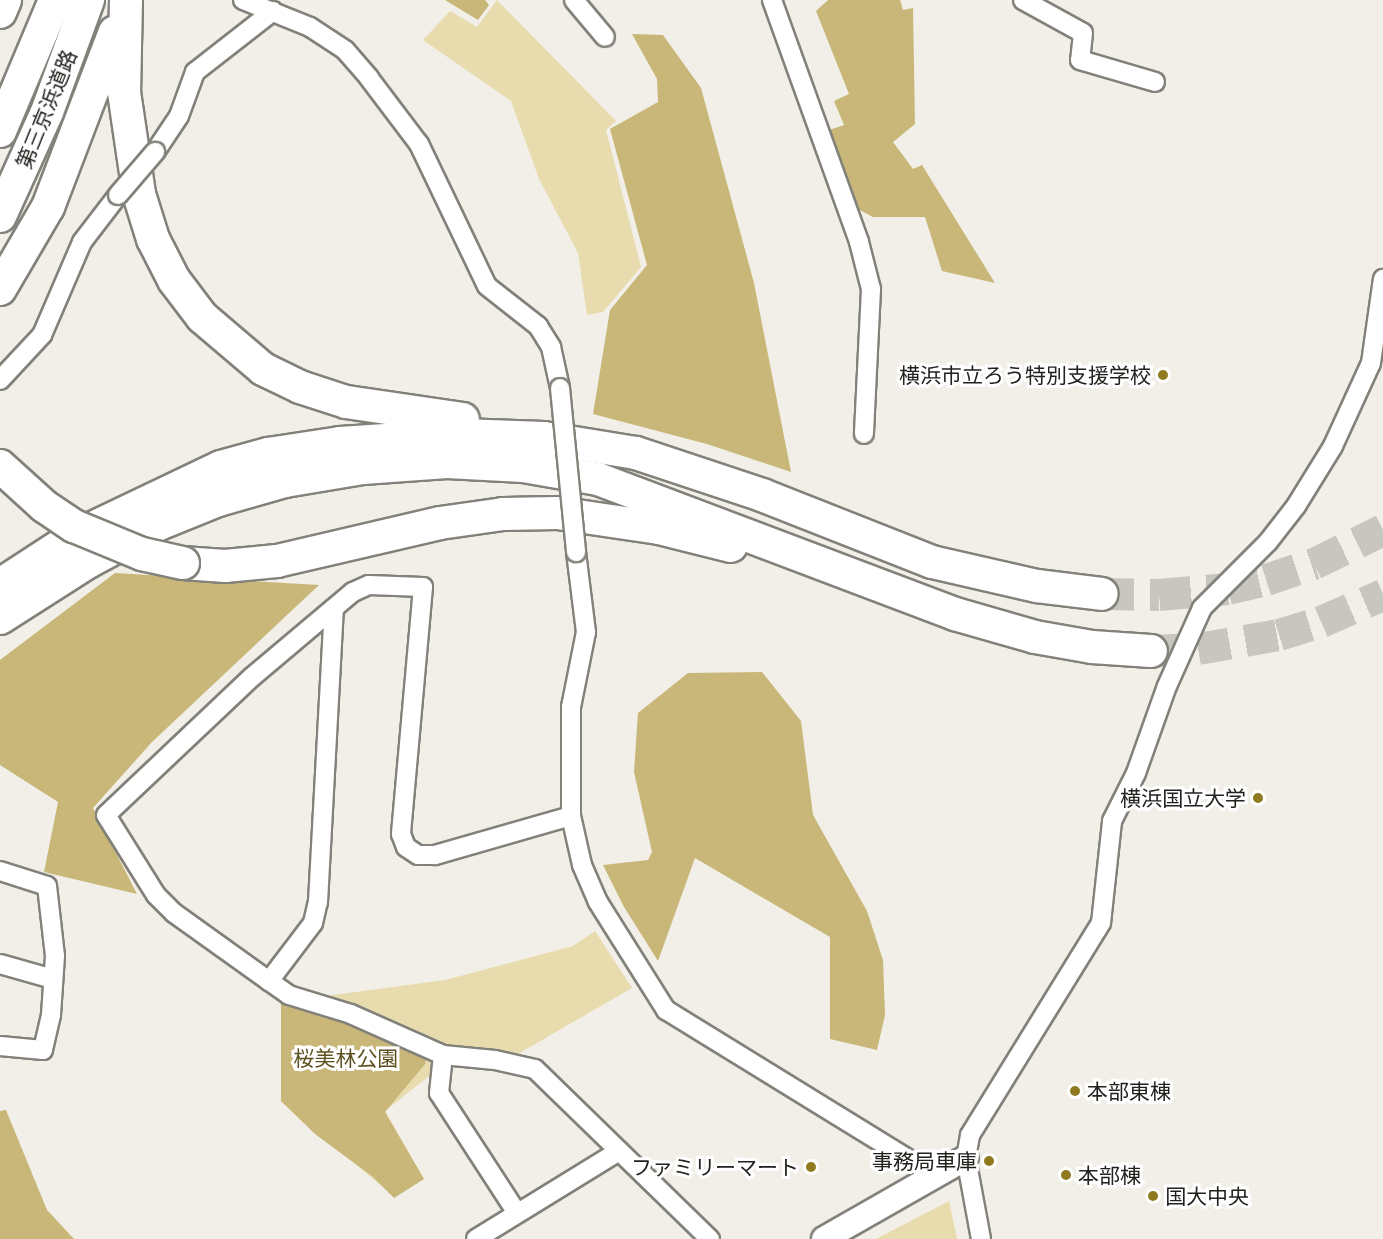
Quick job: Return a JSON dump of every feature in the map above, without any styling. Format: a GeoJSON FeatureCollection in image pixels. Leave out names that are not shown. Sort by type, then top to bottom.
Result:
{"type":"FeatureCollection","features":[{"type":"Feature","properties":{"kind":"highway"},"geometry":{"type":"LineString","coordinates":[[0,12],[5,0]]}},
{"type":"Feature","properties":{"kind":"highway","name":"第三京浜道路"},"geometry":{"type":"LineString","coordinates":[[0,131],[55,0]]}},
{"type":"Feature","properties":{"kind":"highway","name":"第三京浜道路"},"geometry":{"type":"LineString","coordinates":[[0,216],[47,112],[88,0]]}},
{"type":"Feature","properties":{"kind":"highway"},"geometry":{"type":"LineString","coordinates":[[126,0],[124,92],[139,194],[153,239],[174,280],[202,317],[263,369],[300,387],[346,402],[537,428],[636,453],[762,495],[932,562],[1027,584],[1102,594]]}},
{"type":"Feature","properties":{"kind":"highway"},"geometry":{"type":"LineString","coordinates":[[0,289],[48,207],[116,32]]}},
{"type":"Feature","properties":{"kind":"highway"},"geometry":{"type":"LineString","coordinates":[[0,585],[72,538],[142,501],[221,467],[268,454],[340,442],[461,435],[544,438],[636,453]]}},
{"type":"Feature","properties":{"kind":"highway"},"geometry":{"type":"LineString","coordinates":[[0,618],[88,562],[159,524],[218,500],[285,481],[352,470],[447,462],[523,466],[598,479],[672,504],[888,591]]}},
{"type":"Feature","properties":{"kind":"highway"},"geometry":{"type":"LineString","coordinates":[[0,466],[44,506],[74,526],[142,554],[183,563],[225,566],[277,561],[440,523],[503,514],[557,513],[688,534],[888,591],[1035,637],[1092,647],[1151,651]]}},
{"type":"Feature","properties":{"kind":"street"},"geometry":{"type":"LineString","coordinates":[[243,0],[310,27],[345,50],[377,87],[419,144],[447,194],[487,286],[538,326],[550,347],[560,388],[586,632],[571,707],[571,816],[582,864],[598,902],[666,1010],[936,1176]]}},
{"type":"Feature","properties":{"kind":"street"},"geometry":{"type":"LineString","coordinates":[[574,0],[605,37]]}},
{"type":"Feature","properties":{"kind":"street"},"geometry":{"type":"LineString","coordinates":[[772,0],[859,242],[871,289],[864,434]]}},
{"type":"Feature","properties":{"kind":"street"},"geometry":{"type":"LineString","coordinates":[[1023,0],[1083,33],[1080,60],[1155,82]]}},
{"type":"Feature","properties":{"kind":"street"},"geometry":{"type":"LineString","coordinates":[[0,380],[42,335],[82,242],[154,152],[179,116],[195,72],[273,11]]}},
{"type":"Feature","properties":{"kind":"street"},"geometry":{"type":"LineString","coordinates":[[981,1239],[966,1158],[970,1135],[1101,923],[1112,821],[1136,773],[1167,686],[1202,608],[1268,542],[1296,506],[1333,446],[1371,363],[1383,279]]}},
{"type":"Feature","properties":{"kind":"street"},"geometry":{"type":"LineString","coordinates":[[571,816],[435,855],[418,855],[406,847],[401,834],[423,587],[369,585],[334,608],[252,677],[106,815],[156,895],[174,913],[269,981],[290,995],[351,1014],[443,1055],[495,1060],[535,1069],[710,1239]]}},
{"type":"Feature","properties":{"kind":"street"},"geometry":{"type":"LineString","coordinates":[[269,981],[313,923],[318,902],[334,608]]}},
{"type":"Feature","properties":{"kind":"street"},"geometry":{"type":"LineString","coordinates":[[0,871],[47,886],[55,956],[51,1015],[43,1050],[0,1046]]}},
{"type":"Feature","properties":{"kind":"street"},"geometry":{"type":"LineString","coordinates":[[0,964],[53,979]]}},
{"type":"Feature","properties":{"kind":"street"},"geometry":{"type":"LineString","coordinates":[[443,1055],[439,1093],[517,1213]]}},
{"type":"Feature","properties":{"kind":"street"},"geometry":{"type":"LineString","coordinates":[[476,1239],[619,1151]]}},
{"type":"Feature","properties":{"kind":"street"},"geometry":{"type":"LineString","coordinates":[[825,1239],[966,1158]]}},
{"type":"Feature","properties":{"kind":"green space"},"geometry":{"type":"Polygon","coordinates":[[[445,0],[485,0],[489,5],[478,20],[445,0]]]}},
{"type":"Feature","properties":{"kind":"green space"},"geometry":{"type":"Polygon","coordinates":[[[497,0],[616,121],[606,130],[641,267],[603,312],[587,315],[578,253],[539,179],[511,101],[423,40],[450,11],[477,27],[497,0]]]}},
{"type":"Feature","properties":{"kind":"green space"},"geometry":{"type":"Polygon","coordinates":[[[828,0],[900,0],[903,10],[913,8],[915,124],[893,142],[913,169],[922,165],[995,283],[942,271],[925,217],[873,217],[852,206],[826,131],[844,125],[834,101],[849,94],[816,11],[828,0]]]}},
{"type":"Feature","properties":{"kind":"green space"},"geometry":{"type":"Polygon","coordinates":[[[632,34],[663,35],[701,88],[754,283],[791,472],[707,444],[593,414],[610,310],[647,265],[610,129],[658,102],[657,79],[632,34]]]}},
{"type":"Feature","properties":{"kind":"green space"},"geometry":{"type":"Polygon","coordinates":[[[115,573],[319,585],[152,742],[93,808],[137,894],[44,872],[58,802],[0,765],[0,660],[115,573]]]}},
{"type":"Feature","properties":{"kind":"green space"},"geometry":{"type":"Polygon","coordinates":[[[762,672],[801,721],[813,815],[867,911],[883,960],[885,1015],[877,1050],[830,1039],[830,937],[695,858],[658,961],[624,907],[603,865],[648,860],[652,852],[634,772],[638,713],[688,673],[762,672]]]}},
{"type":"Feature","properties":{"kind":"green space","name":"桜美林公園"},"geometry":{"type":"Polygon","coordinates":[[[595,931],[632,988],[516,1055],[463,1049],[385,1111],[424,1179],[392,1195],[281,1101],[281,1002],[445,980],[573,946],[595,931]]]}},
{"type":"Feature","properties":{"kind":"green space"},"geometry":{"type":"Polygon","coordinates":[[[281,1002],[363,1019],[428,1051],[425,1064],[385,1112],[424,1179],[394,1198],[373,1177],[315,1134],[281,1101],[281,1002]]]}},
{"type":"Feature","properties":{"kind":"green space"},"geometry":{"type":"Polygon","coordinates":[[[6,1110],[47,1210],[74,1239],[0,1239],[0,1111],[6,1110]]]}},
{"type":"Feature","properties":{"kind":"green space"},"geometry":{"type":"Polygon","coordinates":[[[949,1201],[957,1239],[876,1239],[949,1201]]]}},
{"type":"Feature","properties":{"kind":"tunnel"},"geometry":{"type":"LineString","coordinates":[[1102,594],[1159,595],[1228,589],[1266,580],[1314,564],[1383,530]]}},
{"type":"Feature","properties":{"kind":"tunnel"},"geometry":{"type":"LineString","coordinates":[[1151,651],[1198,649],[1279,635],[1321,622],[1383,595]]}},
{"type":"Feature","properties":{"kind":"place","name":"横浜市立ろう特別支援学校"},"geometry":{"type":"Point","coordinates":[1163,375]}},
{"type":"Feature","properties":{"kind":"place","name":"横浜国立大学"},"geometry":{"type":"Point","coordinates":[1258,798]}},
{"type":"Feature","properties":{"kind":"place","name":"本部東棟"},"geometry":{"type":"Point","coordinates":[1075,1091]}},
{"type":"Feature","properties":{"kind":"place","name":"事務局車庫"},"geometry":{"type":"Point","coordinates":[989,1161]}},
{"type":"Feature","properties":{"kind":"place","name":"ファミリーマート"},"geometry":{"type":"Point","coordinates":[811,1167]}},
{"type":"Feature","properties":{"kind":"place","name":"本部棟"},"geometry":{"type":"Point","coordinates":[1066,1175]}},
{"type":"Feature","properties":{"kind":"place","name":"国大中央"},"geometry":{"type":"Point","coordinates":[1153,1196]}}]}
